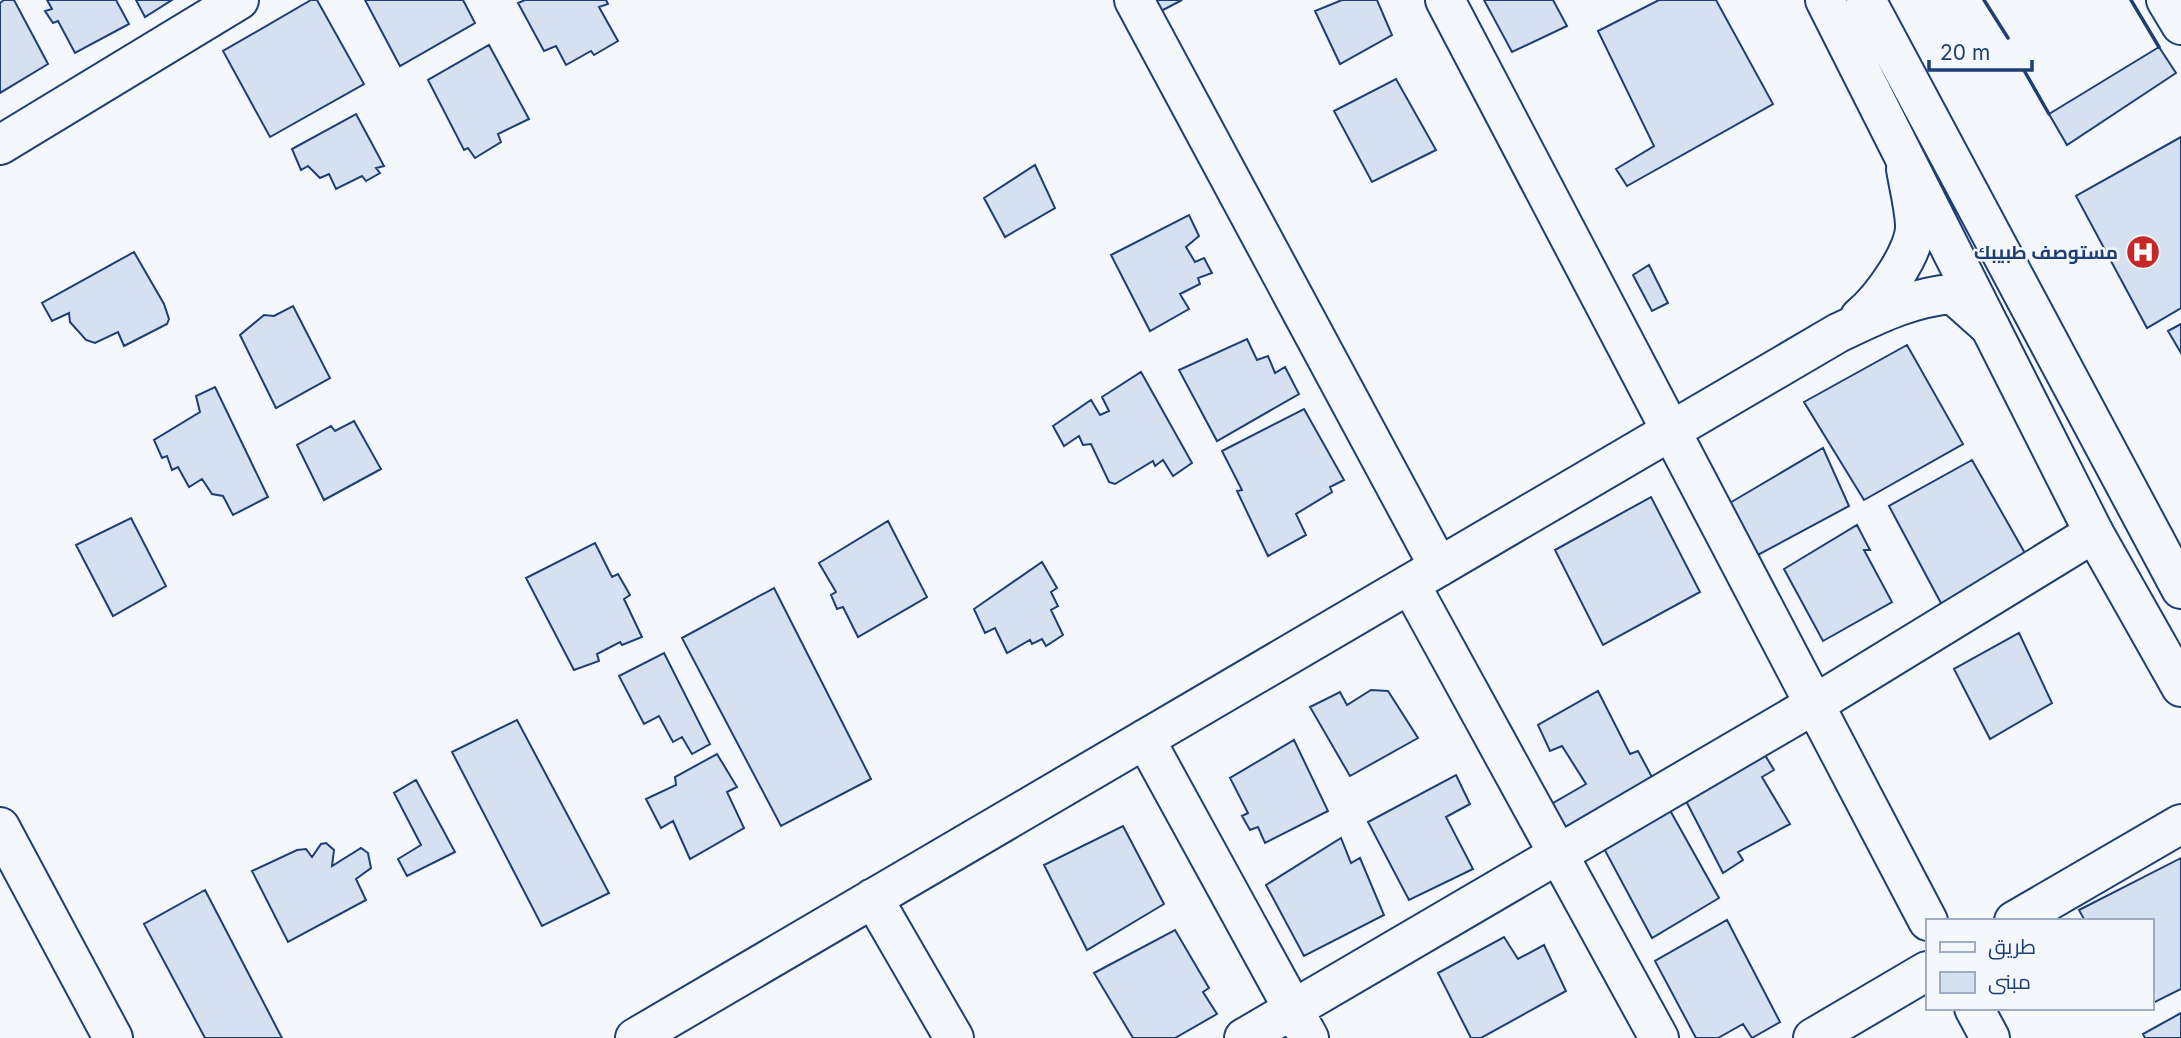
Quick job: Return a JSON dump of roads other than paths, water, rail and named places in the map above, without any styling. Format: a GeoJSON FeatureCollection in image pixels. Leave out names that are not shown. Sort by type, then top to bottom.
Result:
{"type":"FeatureCollection","features":[{"type":"Feature","properties":{"kind":"main road"},"geometry":{"type":"LineString","coordinates":[[0,145],[239,0]]}},
{"type":"Feature","properties":{"kind":"main road"},"geometry":{"type":"LineString","coordinates":[[1135,0],[1424,576],[1558,854],[1659,1038]]}},
{"type":"Feature","properties":{"kind":"main road"},"geometry":{"type":"LineString","coordinates":[[1445,0],[1927,919]]}},
{"type":"Feature","properties":{"kind":"main road"},"geometry":{"type":"LineString","coordinates":[[1825,0],[2094,533],[2181,687]]}},
{"type":"Feature","properties":{"kind":"main road"},"geometry":{"type":"LineString","coordinates":[[1867,0],[2181,589]]}},
{"type":"Feature","properties":{"kind":"main road"},"geometry":{"type":"LineString","coordinates":[[2166,0],[2181,25]]}},
{"type":"Feature","properties":{"kind":"main road"},"geometry":{"type":"LineString","coordinates":[[1839,333],[1875,305],[1901,267],[1916,227],[1903,155]]}},
{"type":"Feature","properties":{"kind":"main road"},"geometry":{"type":"LineString","coordinates":[[635,1038],[1839,333],[1884,311],[1916,300],[1952,294],[1990,327]]}},
{"type":"Feature","properties":{"kind":"main road"},"geometry":{"type":"LineString","coordinates":[[1244,1038],[1301,1024],[1558,854],[1815,704],[2094,533]]}},
{"type":"Feature","properties":{"kind":"main road"},"geometry":{"type":"LineString","coordinates":[[1145,739],[1301,1024]]}},
{"type":"Feature","properties":{"kind":"main road"},"geometry":{"type":"LineString","coordinates":[[2017,919],[2181,824]]}},
{"type":"Feature","properties":{"kind":"main road"},"geometry":{"type":"LineString","coordinates":[[2,835],[113,1038]]}},
{"type":"Feature","properties":{"kind":"main road"},"geometry":{"type":"LineString","coordinates":[[873,898],[954,1038]]}},
{"type":"Feature","properties":{"kind":"main road"},"geometry":{"type":"LineString","coordinates":[[1813,1038],[1926,972]]}},
{"type":"Feature","properties":{"kind":"main road"},"geometry":{"type":"LineString","coordinates":[[1975,1010],[1990,1038]]}},
{"type":"Feature","properties":{"kind":"place","name":"مستوصف طبيبك"},"geometry":{"type":"Point","coordinates":[2143,252]}}]}
